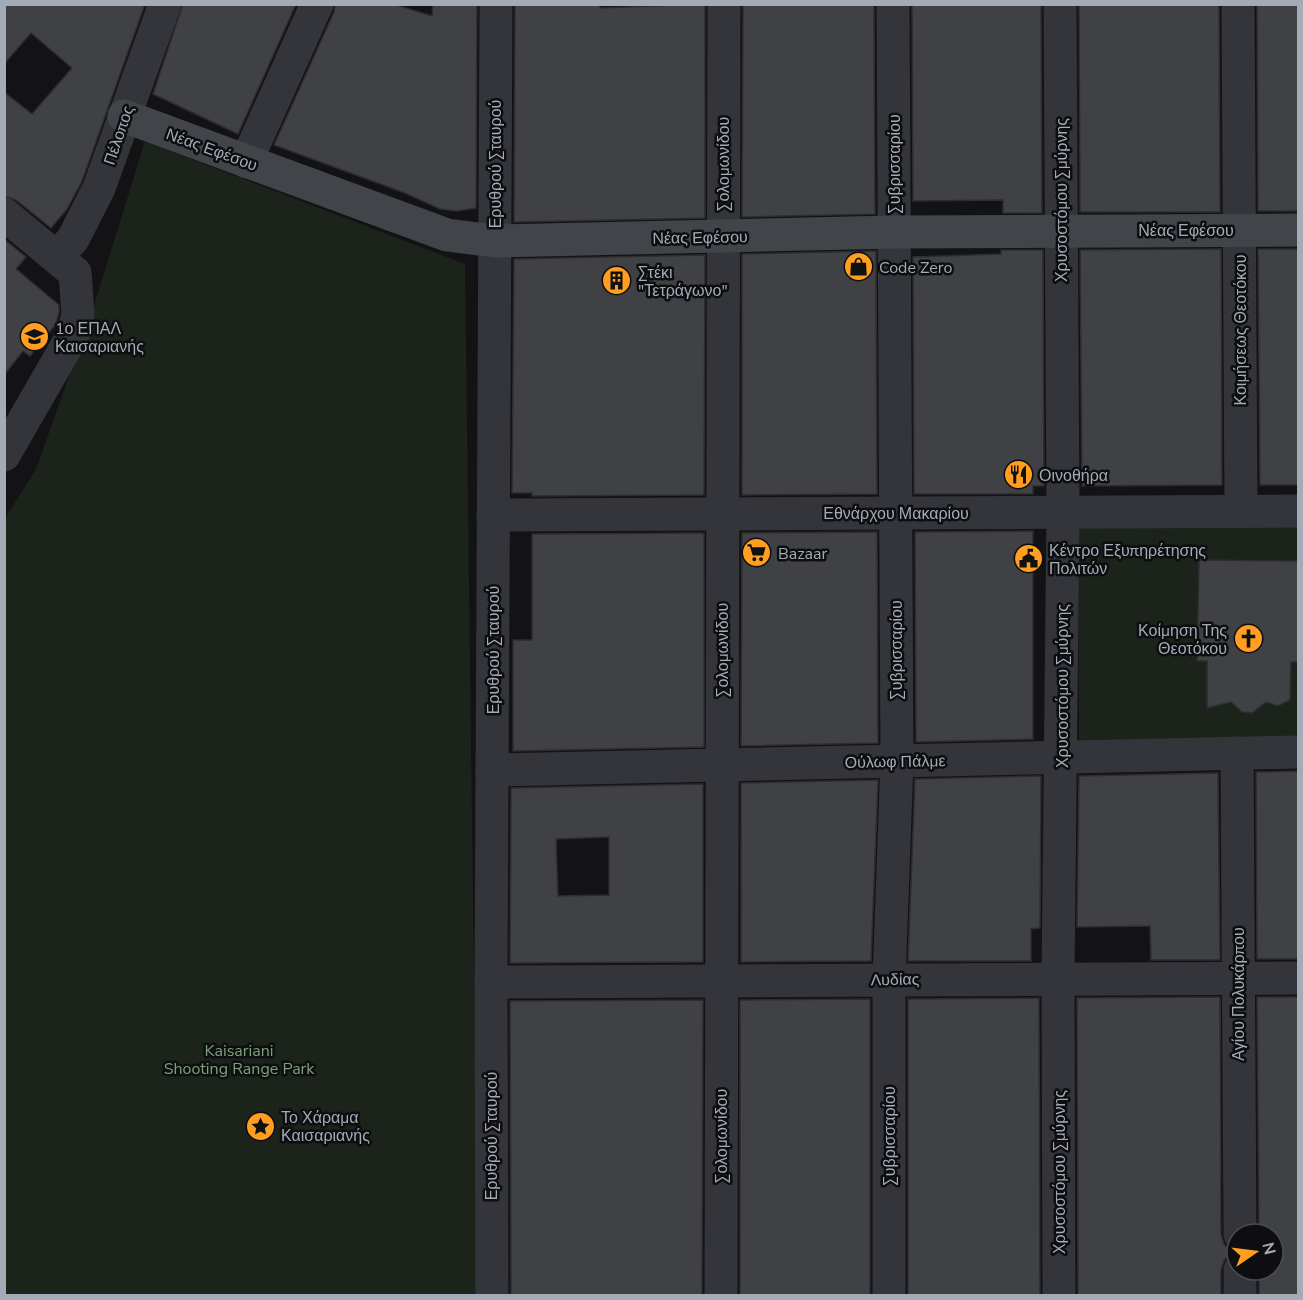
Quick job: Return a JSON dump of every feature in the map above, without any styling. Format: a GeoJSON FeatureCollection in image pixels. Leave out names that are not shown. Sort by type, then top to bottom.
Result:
{"type":"FeatureCollection","features":[{"type":"Feature","properties":{"kind":"street","name":"Πέλοπος"},"geometry":{"type":"LineString","coordinates":[[57,257],[73,239],[99,188],[165,4]]}},
{"type":"Feature","properties":{"kind":"street"},"geometry":{"type":"LineString","coordinates":[[246,162],[317,4]]}},
{"type":"Feature","properties":{"kind":"street","name":"Ερυθρού Σταυρού"},"geometry":{"type":"LineString","coordinates":[[492,1296],[491,982],[496,4]]}},
{"type":"Feature","properties":{"kind":"street","name":"Σολομωνίδου"},"geometry":{"type":"LineString","coordinates":[[720,1296],[724,4]]}},
{"type":"Feature","properties":{"kind":"street","name":"Συβρισσαρίου"},"geometry":{"type":"LineString","coordinates":[[889,1296],[889,979],[897,761],[893,4]]}},
{"type":"Feature","properties":{"kind":"street","name":"Χρυσοστόμου Σμύρνης"},"geometry":{"type":"LineString","coordinates":[[1059,1296],[1058,978],[1063,512],[1060,4]]}},
{"type":"Feature","properties":{"kind":"street","name":"Κοιμήσεως Θεοτόκου"},"geometry":{"type":"LineString","coordinates":[[1238,4],[1241,511]]}},
{"type":"Feature","properties":{"kind":"street","name":"Νέας Εφέσου"},"geometry":{"type":"LineString","coordinates":[[124,116],[447,235],[495,242],[894,232],[1299,230]]}},
{"type":"Feature","properties":{"kind":"street"},"geometry":{"type":"LineString","coordinates":[[4,214],[75,273],[78,314],[73,335],[14,445]]}},
{"type":"Feature","properties":{"kind":"street","name":"Εθνάρχου Μακαρίου"},"geometry":{"type":"LineString","coordinates":[[493,515],[1299,511]]}},
{"type":"Feature","properties":{"kind":"street","name":"Ούλωφ Πάλμε"},"geometry":{"type":"LineString","coordinates":[[492,770],[1299,752]]}},
{"type":"Feature","properties":{"kind":"street","name":"Αγίου Πολυκάρπου"},"geometry":{"type":"LineString","coordinates":[[1237,753],[1239,1222]]}},
{"type":"Feature","properties":{"kind":"street","name":"Λυδίας"},"geometry":{"type":"LineString","coordinates":[[491,982],[1299,978]]}},
{"type":"Feature","properties":{"kind":"green space","name":"Kaisariani Shooting Range Park"},"geometry":{"type":"Polygon","coordinates":[[[145,141],[465,264],[478,1295],[5,1295],[4,520],[36,469],[92,312],[145,141]]]}},
{"type":"Feature","properties":{"kind":"green space"},"geometry":{"type":"Polygon","coordinates":[[[1298,524],[1298,743],[1079,744],[1078,525],[1298,524]]]}},
{"type":"Feature","properties":{"kind":"building"},"geometry":{"type":"Polygon","coordinates":[[[4,4],[145,4],[82,181],[67,209],[51,228],[16,200],[4,196],[4,92],[32,114],[72,68],[31,33],[4,64],[4,4]]]}},
{"type":"Feature","properties":{"kind":"building"},"geometry":{"type":"Polygon","coordinates":[[[183,4],[296,4],[238,134],[153,94],[183,4]]]}},
{"type":"Feature","properties":{"kind":"building"},"geometry":{"type":"Polygon","coordinates":[[[335,4],[393,4],[432,16],[433,4],[477,4],[476,208],[457,211],[440,209],[405,193],[274,145],[334,12],[335,4]]]}},
{"type":"Feature","properties":{"kind":"building"},"geometry":{"type":"Polygon","coordinates":[[[515,4],[600,4],[600,8],[705,4],[705,218],[514,222],[515,4]]]}},
{"type":"Feature","properties":{"kind":"building"},"geometry":{"type":"Polygon","coordinates":[[[743,4],[874,4],[875,214],[742,217],[743,4]]]}},
{"type":"Feature","properties":{"kind":"building"},"geometry":{"type":"Polygon","coordinates":[[[912,4],[1041,4],[1042,213],[1003,213],[1003,200],[913,201],[912,4]]]}},
{"type":"Feature","properties":{"kind":"building"},"geometry":{"type":"Polygon","coordinates":[[[1079,4],[1219,4],[1220,212],[1080,212],[1079,4]]]}},
{"type":"Feature","properties":{"kind":"building"},"geometry":{"type":"Polygon","coordinates":[[[1257,4],[1299,4],[1299,211],[1258,211],[1257,4]]]}},
{"type":"Feature","properties":{"kind":"building","name":"1ο ΕΠΑΛ Καισαριανής"},"geometry":{"type":"Polygon","coordinates":[[[4,239],[26,257],[16,269],[59,305],[59,312],[56,324],[30,356],[23,351],[4,375],[4,239]]]}},
{"type":"Feature","properties":{"kind":"building"},"geometry":{"type":"Polygon","coordinates":[[[1221,249],[1222,485],[1082,486],[1080,250],[1221,249]]]}},
{"type":"Feature","properties":{"kind":"building"},"geometry":{"type":"Polygon","coordinates":[[[1258,249],[1299,249],[1299,485],[1260,485],[1258,249]]]}},
{"type":"Feature","properties":{"kind":"building"},"geometry":{"type":"Polygon","coordinates":[[[1001,250],[1043,250],[1044,486],[1033,486],[1033,494],[914,494],[913,257],[1001,254],[1001,250]]]}},
{"type":"Feature","properties":{"kind":"building"},"geometry":{"type":"Polygon","coordinates":[[[876,251],[877,494],[742,495],[742,254],[876,251]]]}},
{"type":"Feature","properties":{"kind":"building"},"geometry":{"type":"Polygon","coordinates":[[[705,255],[704,495],[532,496],[532,493],[512,493],[514,259],[705,255]]]}},
{"type":"Feature","properties":{"kind":"building"},"geometry":{"type":"Polygon","coordinates":[[[1033,531],[1033,739],[916,742],[915,532],[1033,531]]]}},
{"type":"Feature","properties":{"kind":"building"},"geometry":{"type":"Polygon","coordinates":[[[877,532],[878,743],[741,746],[742,533],[877,532]]]}},
{"type":"Feature","properties":{"kind":"building"},"geometry":{"type":"Polygon","coordinates":[[[704,533],[704,747],[513,751],[513,640],[532,640],[532,534],[704,533]]]}},
{"type":"Feature","properties":{"kind":"building","name":"Κοίμηση Της Θεοτόκου"},"geometry":{"type":"Polygon","coordinates":[[[1199,560],[1299,561],[1299,662],[1291,662],[1290,700],[1278,706],[1266,702],[1252,713],[1242,712],[1231,702],[1207,708],[1207,661],[1197,661],[1199,560]]]}},
{"type":"Feature","properties":{"kind":"building"},"geometry":{"type":"Polygon","coordinates":[[[1299,771],[1299,959],[1257,959],[1256,772],[1299,771]]]}},
{"type":"Feature","properties":{"kind":"building"},"geometry":{"type":"Polygon","coordinates":[[[1218,773],[1220,960],[1151,960],[1150,926],[1077,927],[1079,776],[1218,773]]]}},
{"type":"Feature","properties":{"kind":"building"},"geometry":{"type":"Polygon","coordinates":[[[1041,776],[1040,928],[1031,929],[1031,961],[908,961],[915,779],[1041,776]]]}},
{"type":"Feature","properties":{"kind":"building"},"geometry":{"type":"Polygon","coordinates":[[[878,780],[871,961],[741,962],[741,783],[878,780]]]}},
{"type":"Feature","properties":{"kind":"building"},"geometry":{"type":"Polygon","coordinates":[[[703,784],[703,962],[510,963],[511,788],[703,784]],[[609,837],[556,839],[558,896],[609,895],[609,837]]]}},
{"type":"Feature","properties":{"kind":"building"},"geometry":{"type":"Polygon","coordinates":[[[1220,997],[1221,1234],[1225,1245],[1225,1260],[1221,1270],[1221,1296],[1078,1296],[1077,998],[1220,997]]]}},
{"type":"Feature","properties":{"kind":"building"},"geometry":{"type":"Polygon","coordinates":[[[1257,997],[1299,997],[1299,1296],[1259,1296],[1259,1282],[1285,1282],[1285,1222],[1259,1222],[1257,997]]]}},
{"type":"Feature","properties":{"kind":"building"},"geometry":{"type":"Polygon","coordinates":[[[1039,998],[1040,1296],[908,1296],[908,999],[1039,998]]]}},
{"type":"Feature","properties":{"kind":"building"},"geometry":{"type":"Polygon","coordinates":[[[870,999],[870,1296],[740,1296],[740,1000],[870,999]]]}},
{"type":"Feature","properties":{"kind":"building"},"geometry":{"type":"Polygon","coordinates":[[[703,1000],[702,1296],[511,1296],[510,1001],[703,1000]]]}},
{"type":"Feature","properties":{"kind":"place","name":"Code Zero"},"geometry":{"type":"Point","coordinates":[858,267]}},
{"type":"Feature","properties":{"kind":"place","name":"Στέκι \"Τετράγωνο\""},"geometry":{"type":"Point","coordinates":[617,281]}},
{"type":"Feature","properties":{"kind":"place","name":"1ο ΕΠΑΛ Καισαριανής"},"geometry":{"type":"Point","coordinates":[34,337]}},
{"type":"Feature","properties":{"kind":"place","name":"Οινοθήρα"},"geometry":{"type":"Point","coordinates":[1018,475]}},
{"type":"Feature","properties":{"kind":"place","name":"Bazaar"},"geometry":{"type":"Point","coordinates":[757,553]}},
{"type":"Feature","properties":{"kind":"place","name":"Κέντρο Εξυπηρέτησης Πολιτών"},"geometry":{"type":"Point","coordinates":[1028,559]}},
{"type":"Feature","properties":{"kind":"place","name":"Κοίμηση Της Θεοτόκου"},"geometry":{"type":"Point","coordinates":[1248,639]}},
{"type":"Feature","properties":{"kind":"place","name":"Το Χάραμα Καισαριανής"},"geometry":{"type":"Point","coordinates":[260,1126]}}]}
